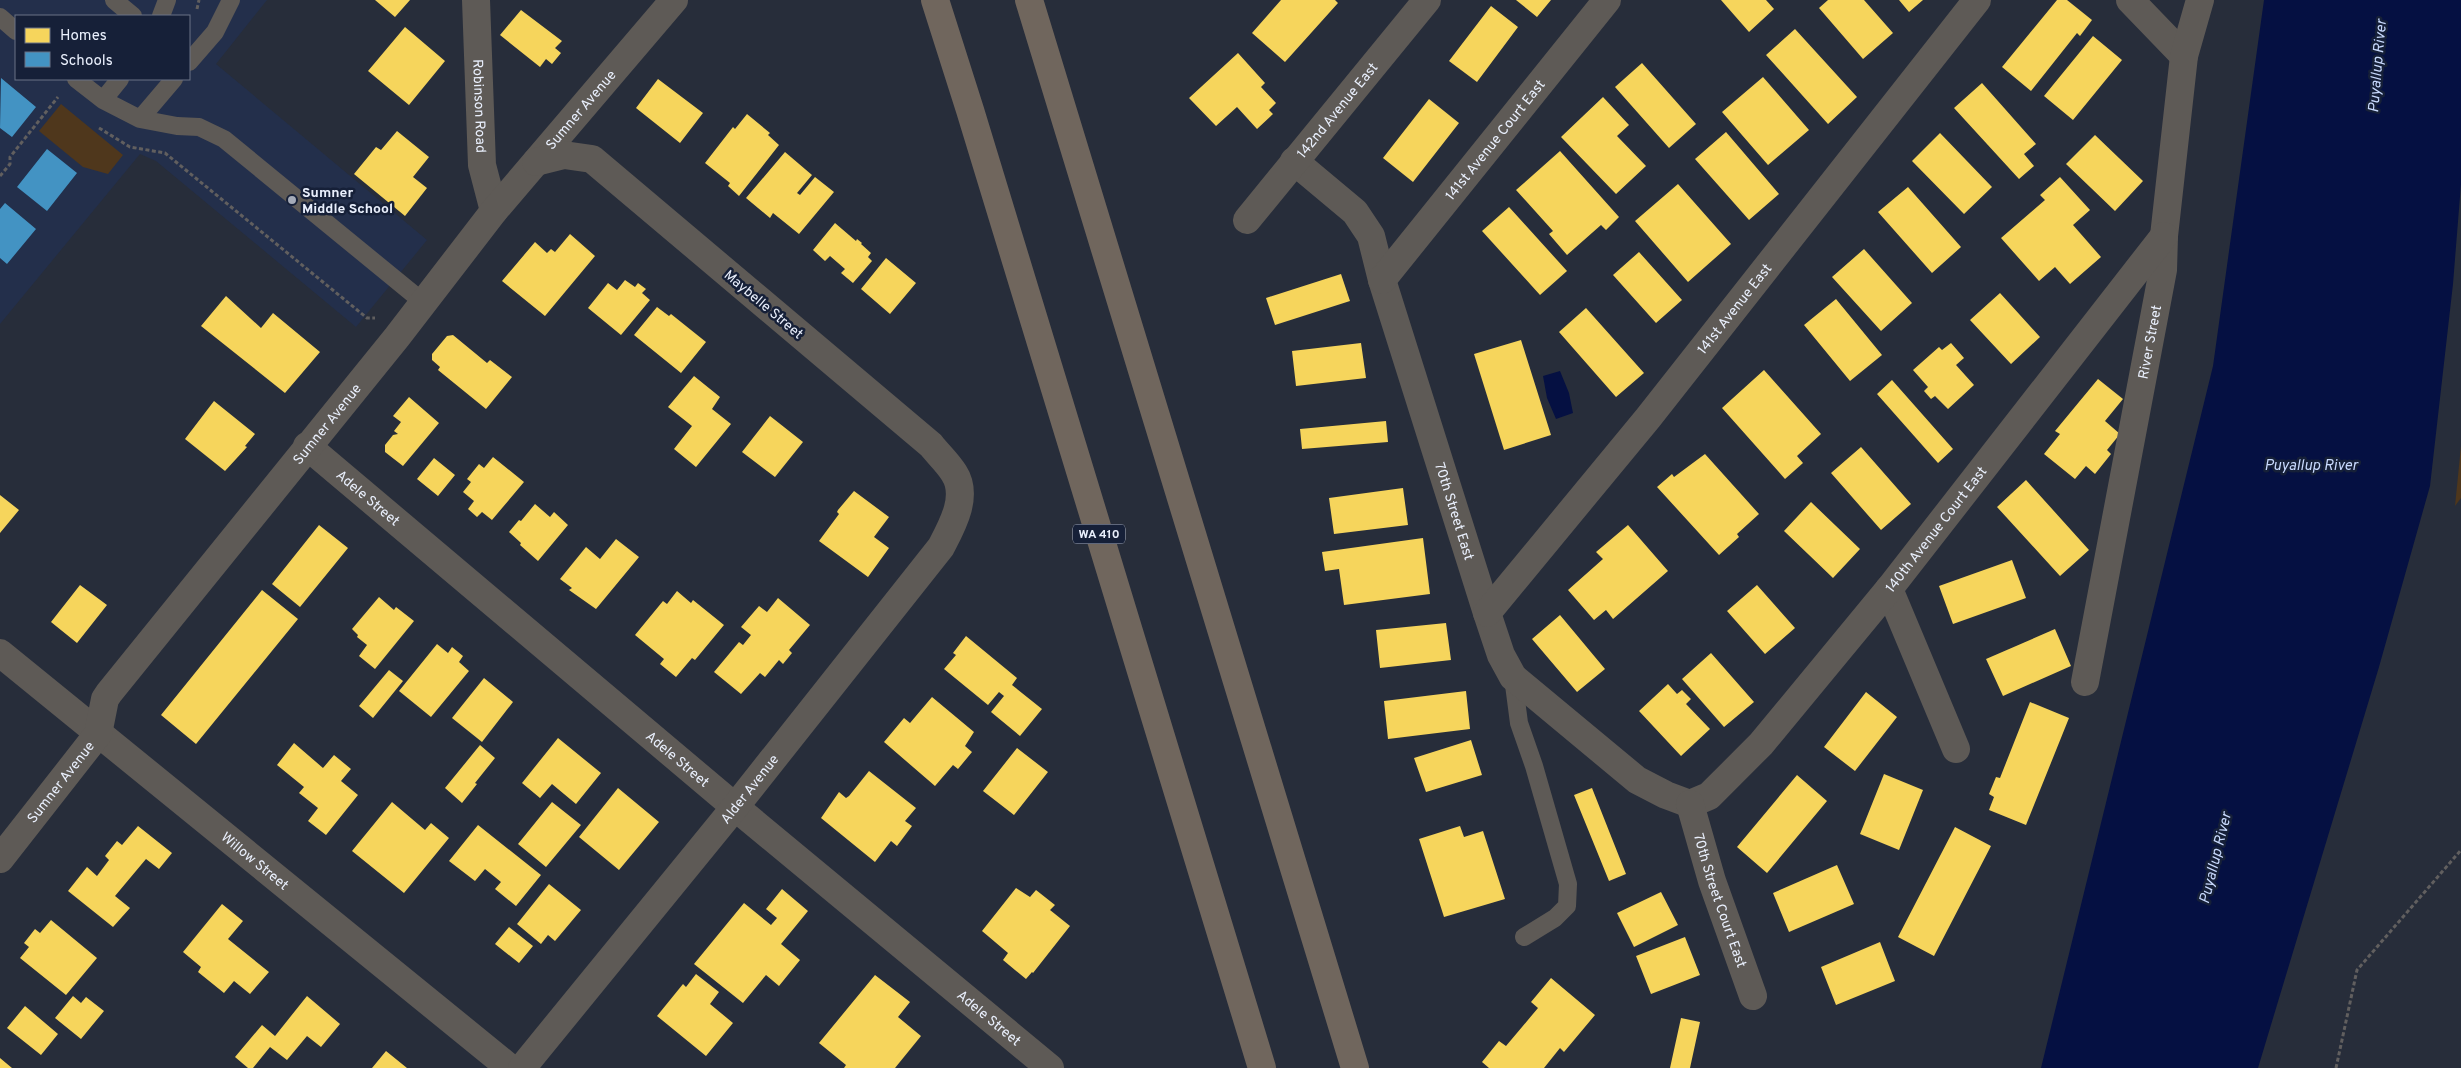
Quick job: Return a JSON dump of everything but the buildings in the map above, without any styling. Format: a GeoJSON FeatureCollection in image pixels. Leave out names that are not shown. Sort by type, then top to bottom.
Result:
{"type":"FeatureCollection","features":[{"type":"Feature","properties":{"kind":"highway","name":"WA 410"},"geometry":{"type":"LineString","coordinates":[[935,0],[1262,1068]]}},
{"type":"Feature","properties":{"kind":"highway"},"geometry":{"type":"LineString","coordinates":[[1029,0],[1355,1068]]}},
{"type":"Feature","properties":{"kind":"street","name":"Robinson Road"},"geometry":{"type":"LineString","coordinates":[[476,0],[482,165],[494,211]]}},
{"type":"Feature","properties":{"kind":"street","name":"Sumner Avenue"},"geometry":{"type":"LineString","coordinates":[[0,859],[98,734],[105,699],[494,211],[674,0]]}},
{"type":"Feature","properties":{"kind":"street","name":"142nd Avenue East"},"geometry":{"type":"LineString","coordinates":[[1247,220],[1426,0]]}},
{"type":"Feature","properties":{"kind":"street","name":"141st Avenue Court East"},"geometry":{"type":"LineString","coordinates":[[1382,280],[1607,0]]}},
{"type":"Feature","properties":{"kind":"street","name":"141st Avenue East"},"geometry":{"type":"LineString","coordinates":[[1487,613],[1648,418],[1977,0]]}},
{"type":"Feature","properties":{"kind":"street"},"geometry":{"type":"LineString","coordinates":[[2130,0],[2184,56]]}},
{"type":"Feature","properties":{"kind":"street","name":"River Street"},"geometry":{"type":"LineString","coordinates":[[2085,682],[2163,270],[2164,236],[2184,56],[2200,0]]}},
{"type":"Feature","properties":{"kind":"street","name":"Maybelle Street"},"geometry":{"type":"LineString","coordinates":[[536,162],[564,155],[592,159],[931,445],[955,474],[960,500]]}},
{"type":"Feature","properties":{"kind":"street","name":"70th Street East"},"geometry":{"type":"LineString","coordinates":[[1294,161],[1355,212],[1371,236],[1382,280],[1487,613],[1501,655],[1513,676],[1528,691],[1636,780],[1666,795],[1690,804]]}},
{"type":"Feature","properties":{"kind":"street","name":"140th Avenue Court East"},"geometry":{"type":"LineString","coordinates":[[1690,804],[1709,796],[1761,744],[1889,590],[2164,236]]}},
{"type":"Feature","properties":{"kind":"street","name":"Adele Street"},"geometry":{"type":"LineString","coordinates":[[307,446],[735,807],[1050,1068]]}},
{"type":"Feature","properties":{"kind":"street","name":"Alder Avenue"},"geometry":{"type":"LineString","coordinates":[[522,1068],[735,807],[941,547],[954,523],[960,500]]}},
{"type":"Feature","properties":{"kind":"street"},"geometry":{"type":"LineString","coordinates":[[1889,590],[1956,750]]}},
{"type":"Feature","properties":{"kind":"street","name":"Willow Street"},"geometry":{"type":"LineString","coordinates":[[0,653],[510,1068]]}},
{"type":"Feature","properties":{"kind":"street","name":"70th Street Court East"},"geometry":{"type":"LineString","coordinates":[[1690,804],[1712,881],[1753,996]]}},
{"type":"Feature","properties":{"kind":"lane"},"geometry":{"type":"LineString","coordinates":[[114,0],[132,15]]}},
{"type":"Feature","properties":{"kind":"lane"},"geometry":{"type":"LineString","coordinates":[[161,15],[167,0]]}},
{"type":"Feature","properties":{"kind":"lane"},"geometry":{"type":"LineString","coordinates":[[190,61],[215,32],[231,0]]}},
{"type":"Feature","properties":{"kind":"lane"},"geometry":{"type":"LineString","coordinates":[[0,18],[15,29]]}},
{"type":"Feature","properties":{"kind":"lane"},"geometry":{"type":"LineString","coordinates":[[77,80],[103,100],[140,119],[177,126],[199,127],[224,139],[423,302]]}},
{"type":"Feature","properties":{"kind":"lane"},"geometry":{"type":"LineString","coordinates":[[103,100],[119,80]]}},
{"type":"Feature","properties":{"kind":"lane"},"geometry":{"type":"LineString","coordinates":[[140,119],[173,80]]}},
{"type":"Feature","properties":{"kind":"lane"},"geometry":{"type":"LineString","coordinates":[[1513,676],[1519,723],[1534,766],[1568,884],[1566,906],[1555,918],[1524,937]]}},
{"type":"Feature","properties":{"kind":"path"},"geometry":{"type":"LineString","coordinates":[[0,176],[10,164],[10,157],[57,96],[64,102]]}},
{"type":"Feature","properties":{"kind":"path"},"geometry":{"type":"LineString","coordinates":[[93,123],[130,147],[165,153],[368,318],[376,318]]}},
{"type":"Feature","properties":{"kind":"path"},"geometry":{"type":"LineString","coordinates":[[2336,1068],[2357,970],[2461,850]]}},
{"type":"Feature","properties":{"kind":"shaded area","name":"Sumner Middle School"},"geometry":{"type":"Polygon","coordinates":[[[0,0],[267,0],[216,64],[427,240],[356,327],[156,161],[140,154],[0,324],[0,0]]]}},
{"type":"Feature","properties":{"kind":"shaded area"},"geometry":{"type":"Polygon","coordinates":[[[61,104],[123,155],[108,174],[83,167],[39,131],[61,104]]]}},
{"type":"Feature","properties":{"kind":"shaded area"},"geometry":{"type":"Polygon","coordinates":[[[2461,446],[2461,498],[2455,506],[2461,446]]]}},
{"type":"Feature","properties":{"kind":"water","name":"Puyallup River"},"geometry":{"type":"Polygon","coordinates":[[[2264,0],[2461,0],[2461,184],[2453,284],[2430,486],[2379,667],[2258,1068],[2041,1068],[2213,366],[2264,0]]]}},
{"type":"Feature","properties":{"kind":"water"},"geometry":{"type":"Polygon","coordinates":[[[1560,371],[1569,393],[1573,413],[1556,419],[1547,398],[1543,376],[1560,371]]]}},
{"type":"Feature","properties":{"kind":"place","name":"Sumner Middle School"},"geometry":{"type":"Point","coordinates":[292,200]}}]}
